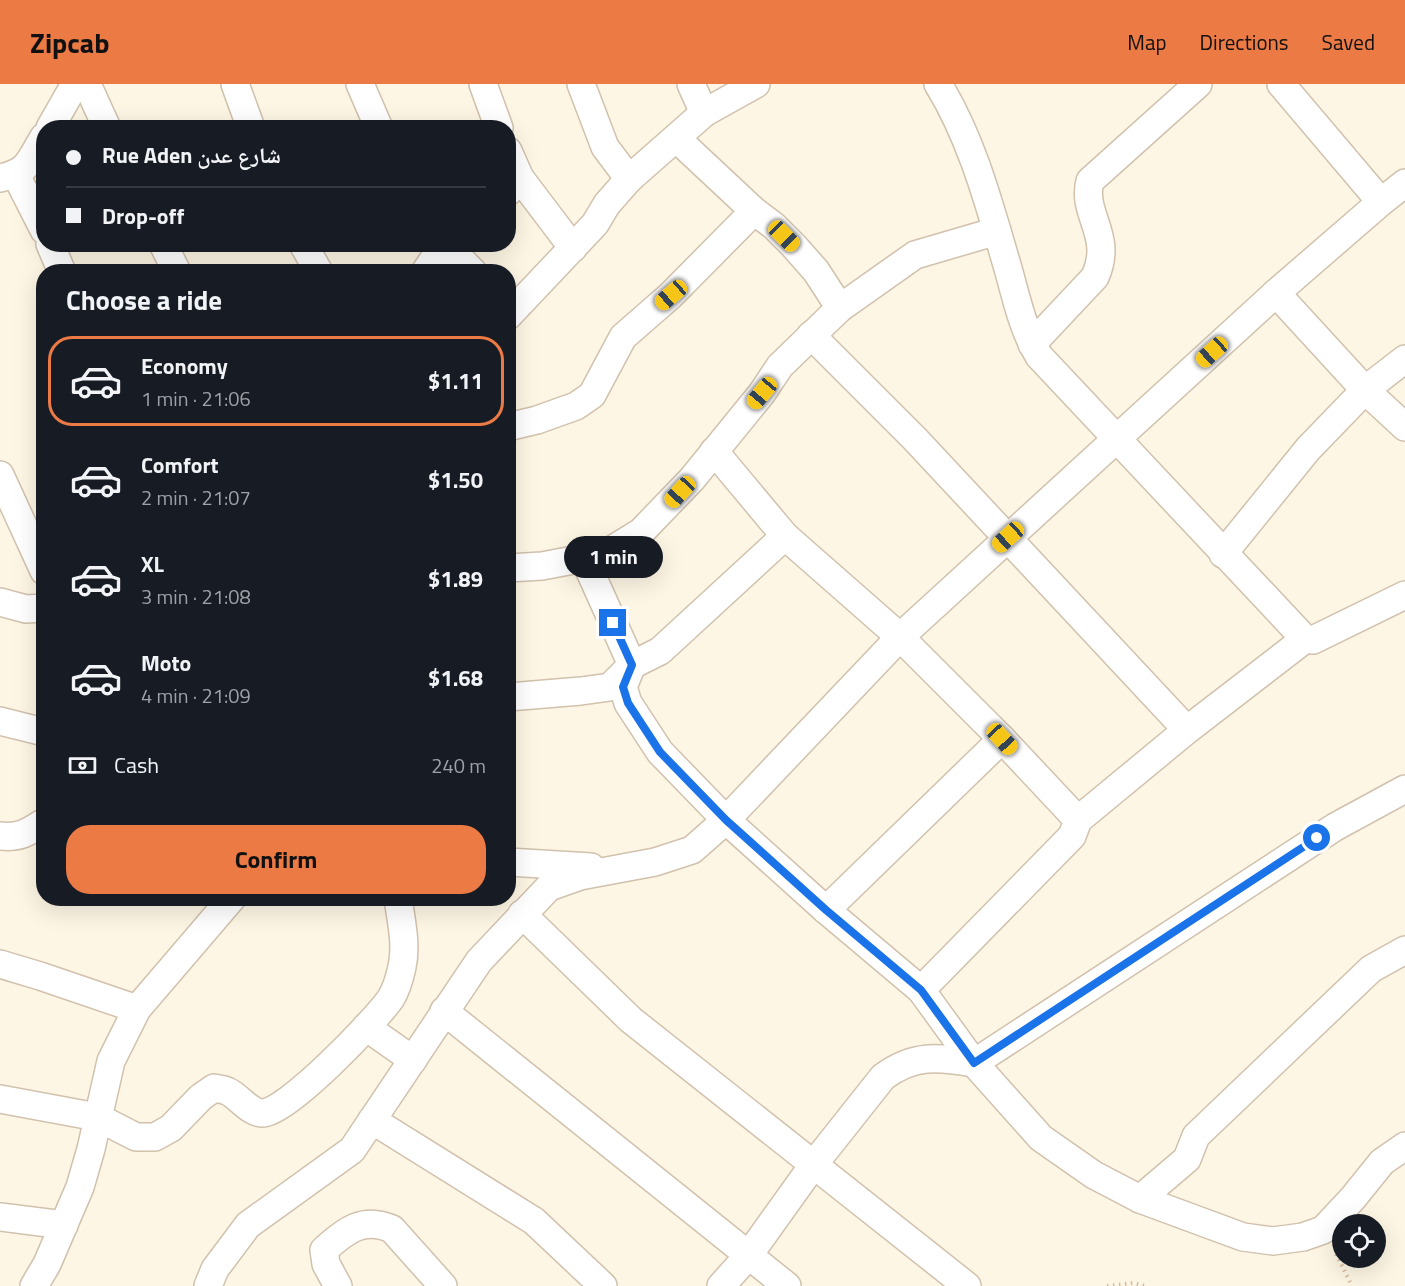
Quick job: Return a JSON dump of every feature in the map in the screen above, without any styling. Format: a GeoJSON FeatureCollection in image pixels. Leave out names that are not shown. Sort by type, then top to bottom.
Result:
{"type":"FeatureCollection","features":[{"type":"Feature","properties":{"kind":"street"},"geometry":{"type":"LineString","coordinates":[[55,120],[75,84]]}},
{"type":"Feature","properties":{"kind":"street"},"geometry":{"type":"LineString","coordinates":[[87,84],[103,120]]}},
{"type":"Feature","properties":{"kind":"street"},"geometry":{"type":"LineString","coordinates":[[235,84],[248,120]]}},
{"type":"Feature","properties":{"kind":"street"},"geometry":{"type":"LineString","coordinates":[[360,84],[376,120]]}},
{"type":"Feature","properties":{"kind":"street"},"geometry":{"type":"LineString","coordinates":[[483,84],[496,120]]}},
{"type":"Feature","properties":{"kind":"street"},"geometry":{"type":"LineString","coordinates":[[581,84],[605,147],[629,179]]}},
{"type":"Feature","properties":{"kind":"street"},"geometry":{"type":"LineString","coordinates":[[691,84],[704,113]]}},
{"type":"Feature","properties":{"kind":"street"},"geometry":{"type":"LineString","coordinates":[[516,305],[595,224],[629,179],[704,113],[756,84]]}},
{"type":"Feature","properties":{"kind":"street"},"geometry":{"type":"LineString","coordinates":[[938,84],[955,112],[964,133],[997,231],[1025,330],[1044,363],[1305,639]]}},
{"type":"Feature","properties":{"kind":"street"},"geometry":{"type":"LineString","coordinates":[[1032,344],[1095,277],[1099,269],[1102,242],[1088,191],[1090,181],[1198,84]]}},
{"type":"Feature","properties":{"kind":"street"},"geometry":{"type":"LineString","coordinates":[[1281,84],[1381,202]]}},
{"type":"Feature","properties":{"kind":"street"},"geometry":{"type":"LineString","coordinates":[[676,138],[754,211],[774,226],[816,271],[840,308]]}},
{"type":"Feature","properties":{"kind":"street"},"geometry":{"type":"LineString","coordinates":[[36,151],[25,169],[8,176],[36,218]]}},
{"type":"Feature","properties":{"kind":"street"},"geometry":{"type":"LineString","coordinates":[[208,1286],[216,1269],[248,1225],[352,1150],[479,961],[549,887],[580,876],[655,862],[692,850],[726,820],[900,637],[1276,292],[1405,183]]}},
{"type":"Feature","properties":{"kind":"street"},"geometry":{"type":"LineString","coordinates":[[516,186],[573,248]]}},
{"type":"Feature","properties":{"kind":"street"},"geometry":{"type":"LineString","coordinates":[[516,425],[576,406],[591,396],[623,337],[671,295],[754,211]]}},
{"type":"Feature","properties":{"kind":"street"},"geometry":{"type":"LineString","coordinates":[[516,568],[542,566],[610,551],[641,532],[692,479],[762,393],[780,366],[840,308],[915,255],[997,231]]}},
{"type":"Feature","properties":{"kind":"street"},"geometry":{"type":"LineString","coordinates":[[452,252],[465,264]]}},
{"type":"Feature","properties":{"kind":"street"},"geometry":{"type":"LineString","coordinates":[[1276,292],[1365,390],[1405,427]]}},
{"type":"Feature","properties":{"kind":"street"},"geometry":{"type":"LineString","coordinates":[[811,335],[915,439],[1187,730]]}},
{"type":"Feature","properties":{"kind":"street"},"geometry":{"type":"LineString","coordinates":[[1223,554],[1308,449],[1365,390],[1405,359]]}},
{"type":"Feature","properties":{"kind":"street"},"geometry":{"type":"LineString","coordinates":[[714,451],[785,536],[900,637],[1002,739],[1078,820]]}},
{"type":"Feature","properties":{"kind":"street"},"geometry":{"type":"LineString","coordinates":[[0,475],[36,554]]}},
{"type":"Feature","properties":{"kind":"street"},"geometry":{"type":"LineString","coordinates":[[516,696],[610,687],[632,665],[660,651],[785,536]]}},
{"type":"Feature","properties":{"kind":"street"},"geometry":{"type":"LineString","coordinates":[[584,558],[632,665],[623,687],[628,703],[660,752],[726,820],[826,910],[921,990],[974,1063],[1041,1138],[1094,1175],[1140,1199],[1243,1237],[1273,1241],[1303,1237],[1323,1230],[1382,1162],[1405,1146]]}},
{"type":"Feature","properties":{"kind":"street"},"geometry":{"type":"LineString","coordinates":[[921,990],[1072,836],[1078,820],[1187,730],[1305,639],[1312,639],[1405,595]]}},
{"type":"Feature","properties":{"kind":"street"},"geometry":{"type":"LineString","coordinates":[[0,602],[26,609],[36,608]]}},
{"type":"Feature","properties":{"kind":"street"},"geometry":{"type":"LineString","coordinates":[[0,721],[36,730]]}},
{"type":"Feature","properties":{"kind":"street"},"geometry":{"type":"LineString","coordinates":[[826,910],[1002,739]]}},
{"type":"Feature","properties":{"kind":"street"},"geometry":{"type":"LineString","coordinates":[[721,1286],[748,1256],[814,1164],[883,1077],[896,1067],[920,1058],[943,1058],[974,1063],[1335,827],[1405,789]]}},
{"type":"Feature","properties":{"kind":"street"},"geometry":{"type":"LineString","coordinates":[[0,836],[14,838],[36,827]]}},
{"type":"Feature","properties":{"kind":"street"},"geometry":{"type":"LineString","coordinates":[[516,862],[616,868]]}},
{"type":"Feature","properties":{"kind":"street"},"geometry":{"type":"LineString","coordinates":[[34,1286],[80,1187],[111,1061],[137,1009],[225,906]]}},
{"type":"Feature","properties":{"kind":"street"},"geometry":{"type":"LineString","coordinates":[[0,1098],[97,1116],[136,1137],[155,1137],[171,1128],[201,1097],[214,1088],[226,1090],[251,1110],[262,1113],[273,1111],[309,1084],[366,1027],[392,996],[403,966],[404,936],[399,906]]}},
{"type":"Feature","properties":{"kind":"street"},"geometry":{"type":"LineString","coordinates":[[522,914],[631,1020],[967,1286]]}},
{"type":"Feature","properties":{"kind":"street"},"geometry":{"type":"LineString","coordinates":[[1140,1199],[1187,1159],[1196,1136],[1371,969],[1405,950]]}},
{"type":"Feature","properties":{"kind":"street"},"geometry":{"type":"LineString","coordinates":[[0,964],[137,1009]]}},
{"type":"Feature","properties":{"kind":"street"},"geometry":{"type":"LineString","coordinates":[[444,1011],[787,1286]]}},
{"type":"Feature","properties":{"kind":"street"},"geometry":{"type":"LineString","coordinates":[[366,1027],[413,1060]]}},
{"type":"Feature","properties":{"kind":"street"},"geometry":{"type":"LineString","coordinates":[[372,1120],[534,1221],[603,1286]]}},
{"type":"Feature","properties":{"kind":"street"},"geometry":{"type":"LineString","coordinates":[[0,1217],[64,1224]]}},
{"type":"Feature","properties":{"kind":"street"},"geometry":{"type":"LineString","coordinates":[[338,1286],[326,1264],[324,1250],[342,1234],[367,1223],[382,1224],[392,1229],[443,1286]]}},
{"type":"Feature","properties":{"kind":"path"},"geometry":{"type":"LineString","coordinates":[[1323,1230],[1352,1286]]}},
{"type":"Feature","properties":{"kind":"path"},"geometry":{"type":"LineString","coordinates":[[1107,1286],[1133,1283],[1146,1286]]}},
{"type":"Feature","properties":{"kind":"route"},"geometry":{"type":"LineString","coordinates":[[613,623],[632,665],[623,687],[628,703],[660,752],[726,820],[826,910],[921,990],[974,1063],[1317,838]]}}]}
